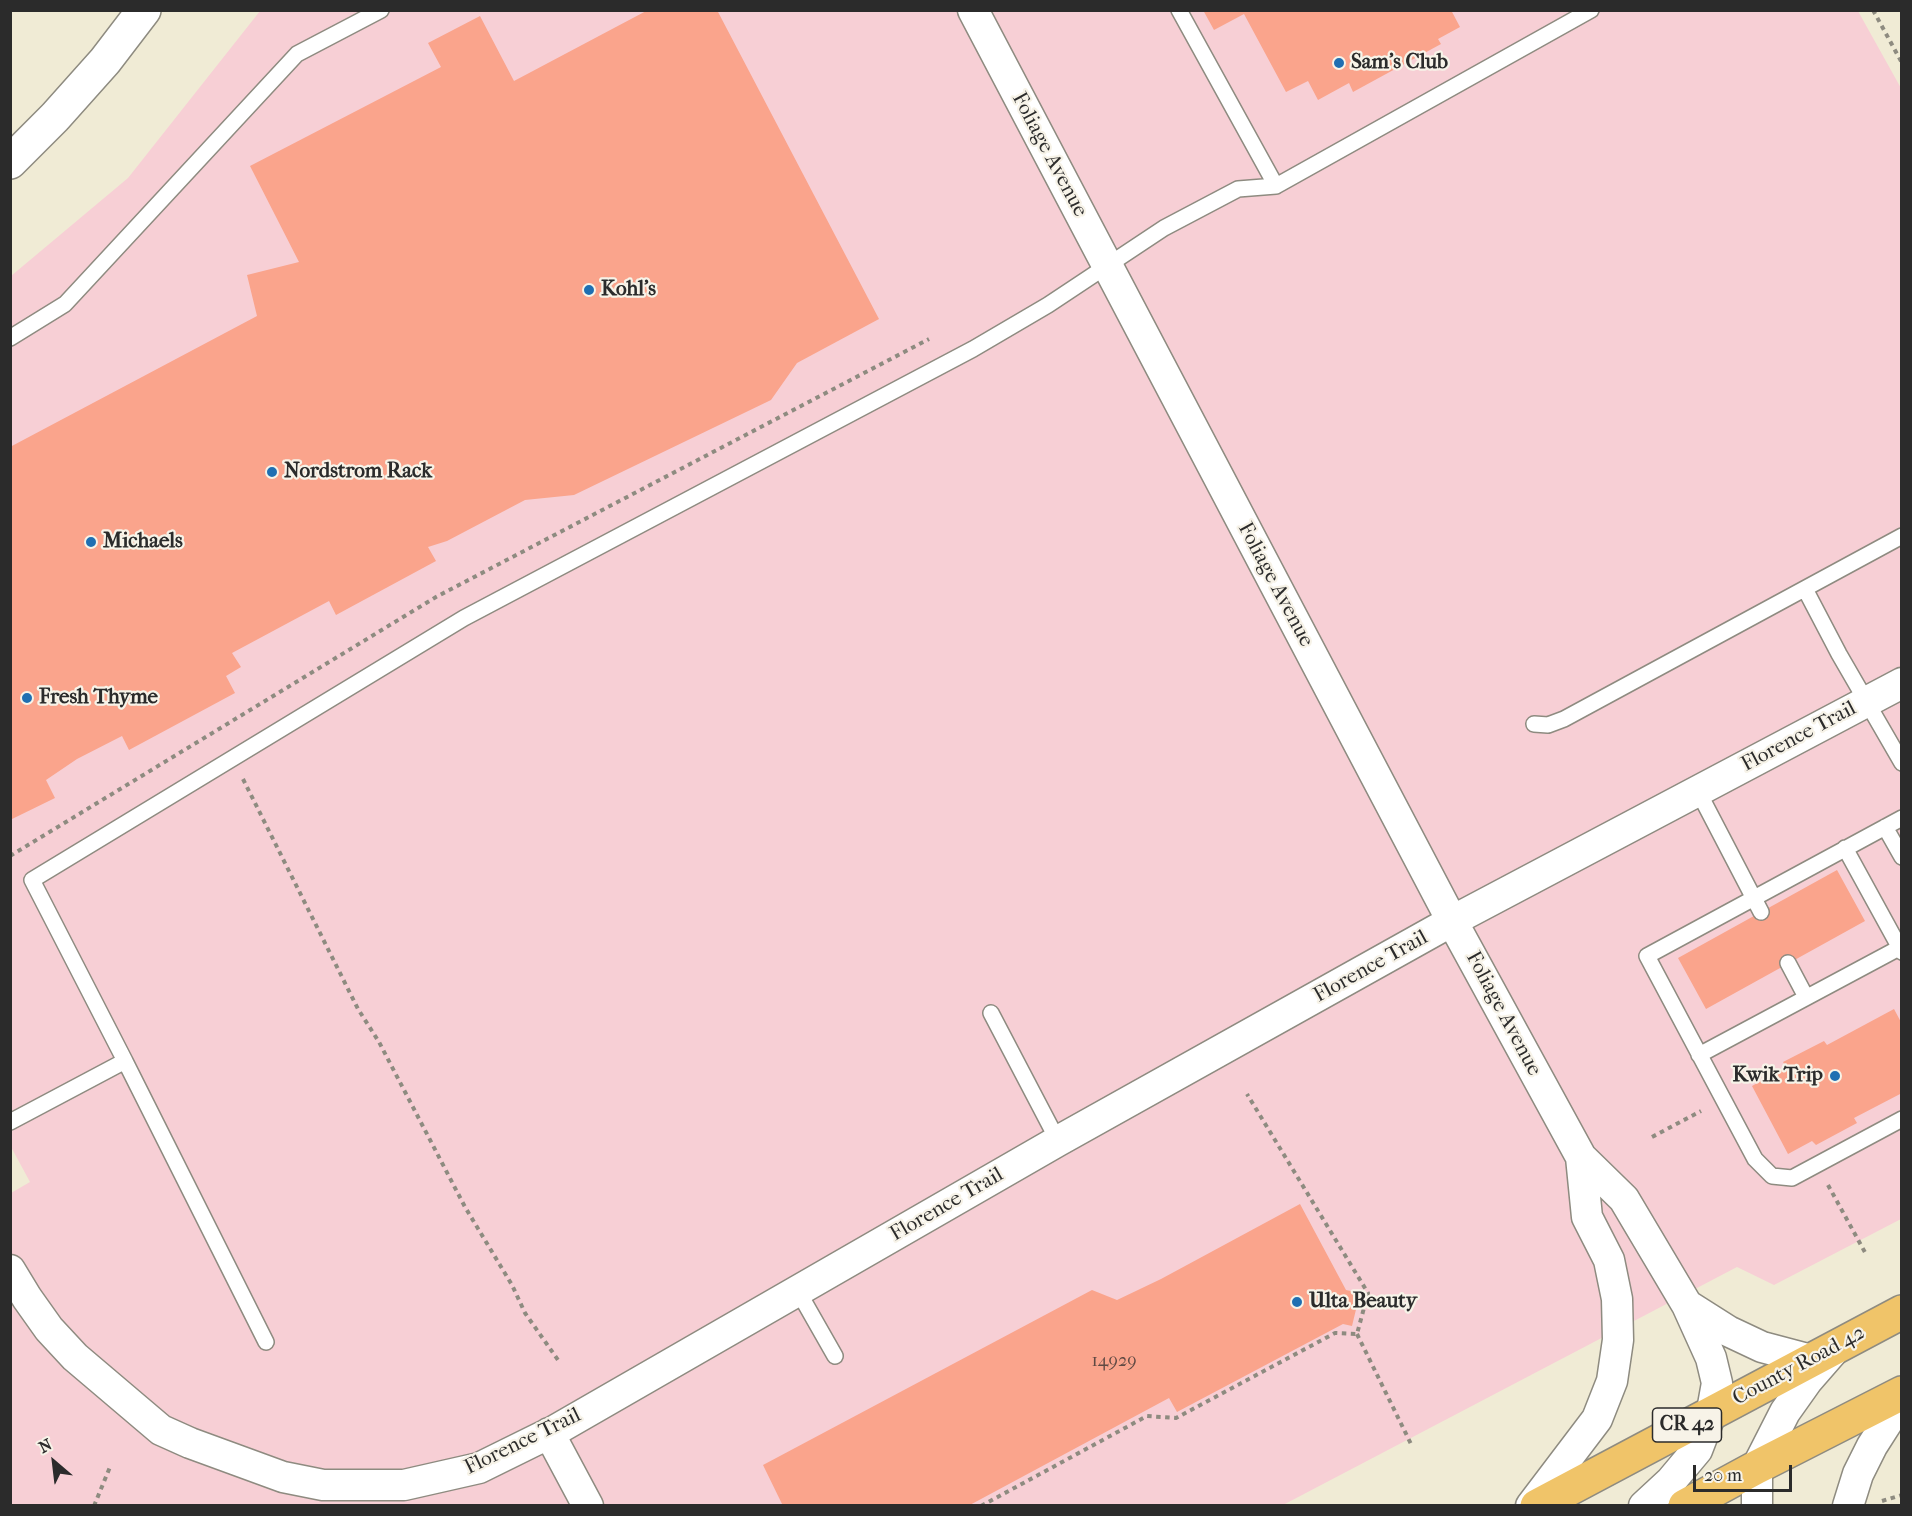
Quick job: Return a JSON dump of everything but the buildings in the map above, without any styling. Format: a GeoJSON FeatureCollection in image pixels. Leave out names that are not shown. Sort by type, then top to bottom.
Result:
{"type":"FeatureCollection","features":[{"type":"Feature","properties":{"kind":"highway","name":"County Road 42"},"geometry":{"type":"LineString","coordinates":[[1537,1506],[1902,1312]]}},
{"type":"Feature","properties":{"kind":"highway"},"geometry":{"type":"LineString","coordinates":[[1703,1502],[1757,1467],[1902,1393]]}},
{"type":"Feature","properties":{"kind":"street"},"geometry":{"type":"LineString","coordinates":[[10,162],[55,117],[105,61],[144,10]]}},
{"type":"Feature","properties":{"kind":"street","name":"Foliage Avenue"},"geometry":{"type":"LineString","coordinates":[[973,10],[1452,921],[1581,1157],[1624,1199],[1687,1305],[1711,1358],[1717,1383],[1712,1411],[1696,1450],[1671,1482],[1644,1506]]}},
{"type":"Feature","properties":{"kind":"street","name":"Florence Trail"},"geometry":{"type":"LineString","coordinates":[[10,1270],[49,1329],[75,1358],[161,1430],[199,1447],[283,1477],[323,1485],[404,1485],[479,1468],[549,1433],[1059,1141],[1452,921],[1902,683]]}},
{"type":"Feature","properties":{"kind":"street","name":"Foliage Avenue"},"geometry":{"type":"LineString","coordinates":[[1531,1506],[1597,1419],[1612,1381],[1618,1341],[1617,1299],[1609,1260],[1587,1217],[1581,1157]]}},
{"type":"Feature","properties":{"kind":"street"},"geometry":{"type":"LineString","coordinates":[[1687,1305],[1728,1331],[1762,1347],[1825,1353],[1785,1412],[1757,1467],[1757,1506]]}},
{"type":"Feature","properties":{"kind":"street"},"geometry":{"type":"LineString","coordinates":[[1848,1506],[1858,1474],[1872,1446],[1902,1399]]}},
{"type":"Feature","properties":{"kind":"street"},"geometry":{"type":"LineString","coordinates":[[549,1433],[588,1506]]}},
{"type":"Feature","properties":{"kind":"lane"},"geometry":{"type":"LineString","coordinates":[[10,338],[65,304],[297,54],[381,10]]}},
{"type":"Feature","properties":{"kind":"lane"},"geometry":{"type":"LineString","coordinates":[[1179,10],[1276,186]]}},
{"type":"Feature","properties":{"kind":"lane"},"geometry":{"type":"LineString","coordinates":[[266,1342],[32,880],[464,618],[973,350],[1048,305],[1164,228],[1238,189],[1276,186],[1592,10]]}},
{"type":"Feature","properties":{"kind":"lane"},"geometry":{"type":"LineString","coordinates":[[1534,724],[1548,724],[1564,719],[1902,536]]}},
{"type":"Feature","properties":{"kind":"lane"},"geometry":{"type":"LineString","coordinates":[[1805,588],[1866,702],[1902,763]]}},
{"type":"Feature","properties":{"kind":"lane"},"geometry":{"type":"LineString","coordinates":[[1698,791],[1757,905]]}},
{"type":"Feature","properties":{"kind":"lane"},"geometry":{"type":"LineString","coordinates":[[1902,818],[1845,848],[1757,905],[1647,956],[1755,1159],[1772,1176],[1792,1179],[1902,1119]]}},
{"type":"Feature","properties":{"kind":"lane"},"geometry":{"type":"LineString","coordinates":[[1885,827],[1902,857]]}},
{"type":"Feature","properties":{"kind":"lane"},"geometry":{"type":"LineString","coordinates":[[1699,1054],[1900,950],[1845,848]]}},
{"type":"Feature","properties":{"kind":"lane"},"geometry":{"type":"LineString","coordinates":[[1788,963],[1806,997]]}},
{"type":"Feature","properties":{"kind":"lane"},"geometry":{"type":"LineString","coordinates":[[991,1013],[1059,1141]]}},
{"type":"Feature","properties":{"kind":"lane"},"geometry":{"type":"LineString","coordinates":[[10,1122],[125,1061]]}},
{"type":"Feature","properties":{"kind":"lane"},"geometry":{"type":"LineString","coordinates":[[798,1290],[835,1356]]}},
{"type":"Feature","properties":{"kind":"path"},"geometry":{"type":"LineString","coordinates":[[1874,10],[1902,63]]}},
{"type":"Feature","properties":{"kind":"path"},"geometry":{"type":"LineString","coordinates":[[216,731],[243,779],[358,1009],[380,1042],[465,1207],[512,1286],[525,1313],[558,1360]]}},
{"type":"Feature","properties":{"kind":"path"},"geometry":{"type":"LineString","coordinates":[[1247,1094],[1368,1293],[1357,1335],[1412,1446]]}},
{"type":"Feature","properties":{"kind":"path"},"geometry":{"type":"LineString","coordinates":[[1818,1165],[1866,1256]]}},
{"type":"Feature","properties":{"kind":"path"},"geometry":{"type":"LineString","coordinates":[[981,1506],[1147,1416],[1176,1418],[1335,1333],[1357,1335]]}},
{"type":"Feature","properties":{"kind":"path"},"geometry":{"type":"LineString","coordinates":[[94,1506],[110,1467]]}},
{"type":"Feature","properties":{"kind":"shaded area"},"geometry":{"type":"Polygon","coordinates":[[[260,11],[1858,11],[1902,90],[1901,1219],[1774,1285],[1737,1267],[1283,1505],[11,1506],[11,1193],[30,1182],[10,1145],[11,276],[128,178],[260,11]]]}},
{"type":"Feature","properties":{"kind":"place","name":"Sam's Club"},"geometry":{"type":"Point","coordinates":[1339,63]}},
{"type":"Feature","properties":{"kind":"place","name":"Kohl's"},"geometry":{"type":"Point","coordinates":[589,290]}},
{"type":"Feature","properties":{"kind":"place","name":"Nordstrom Rack"},"geometry":{"type":"Point","coordinates":[272,472]}},
{"type":"Feature","properties":{"kind":"place","name":"Michaels"},"geometry":{"type":"Point","coordinates":[91,542]}},
{"type":"Feature","properties":{"kind":"place","name":"Fresh Thyme"},"geometry":{"type":"Point","coordinates":[27,698]}},
{"type":"Feature","properties":{"kind":"place","name":"Kwik Trip"},"geometry":{"type":"Point","coordinates":[1835,1076]}},
{"type":"Feature","properties":{"kind":"place","name":"Ulta Beauty"},"geometry":{"type":"Point","coordinates":[1297,1302]}}]}
